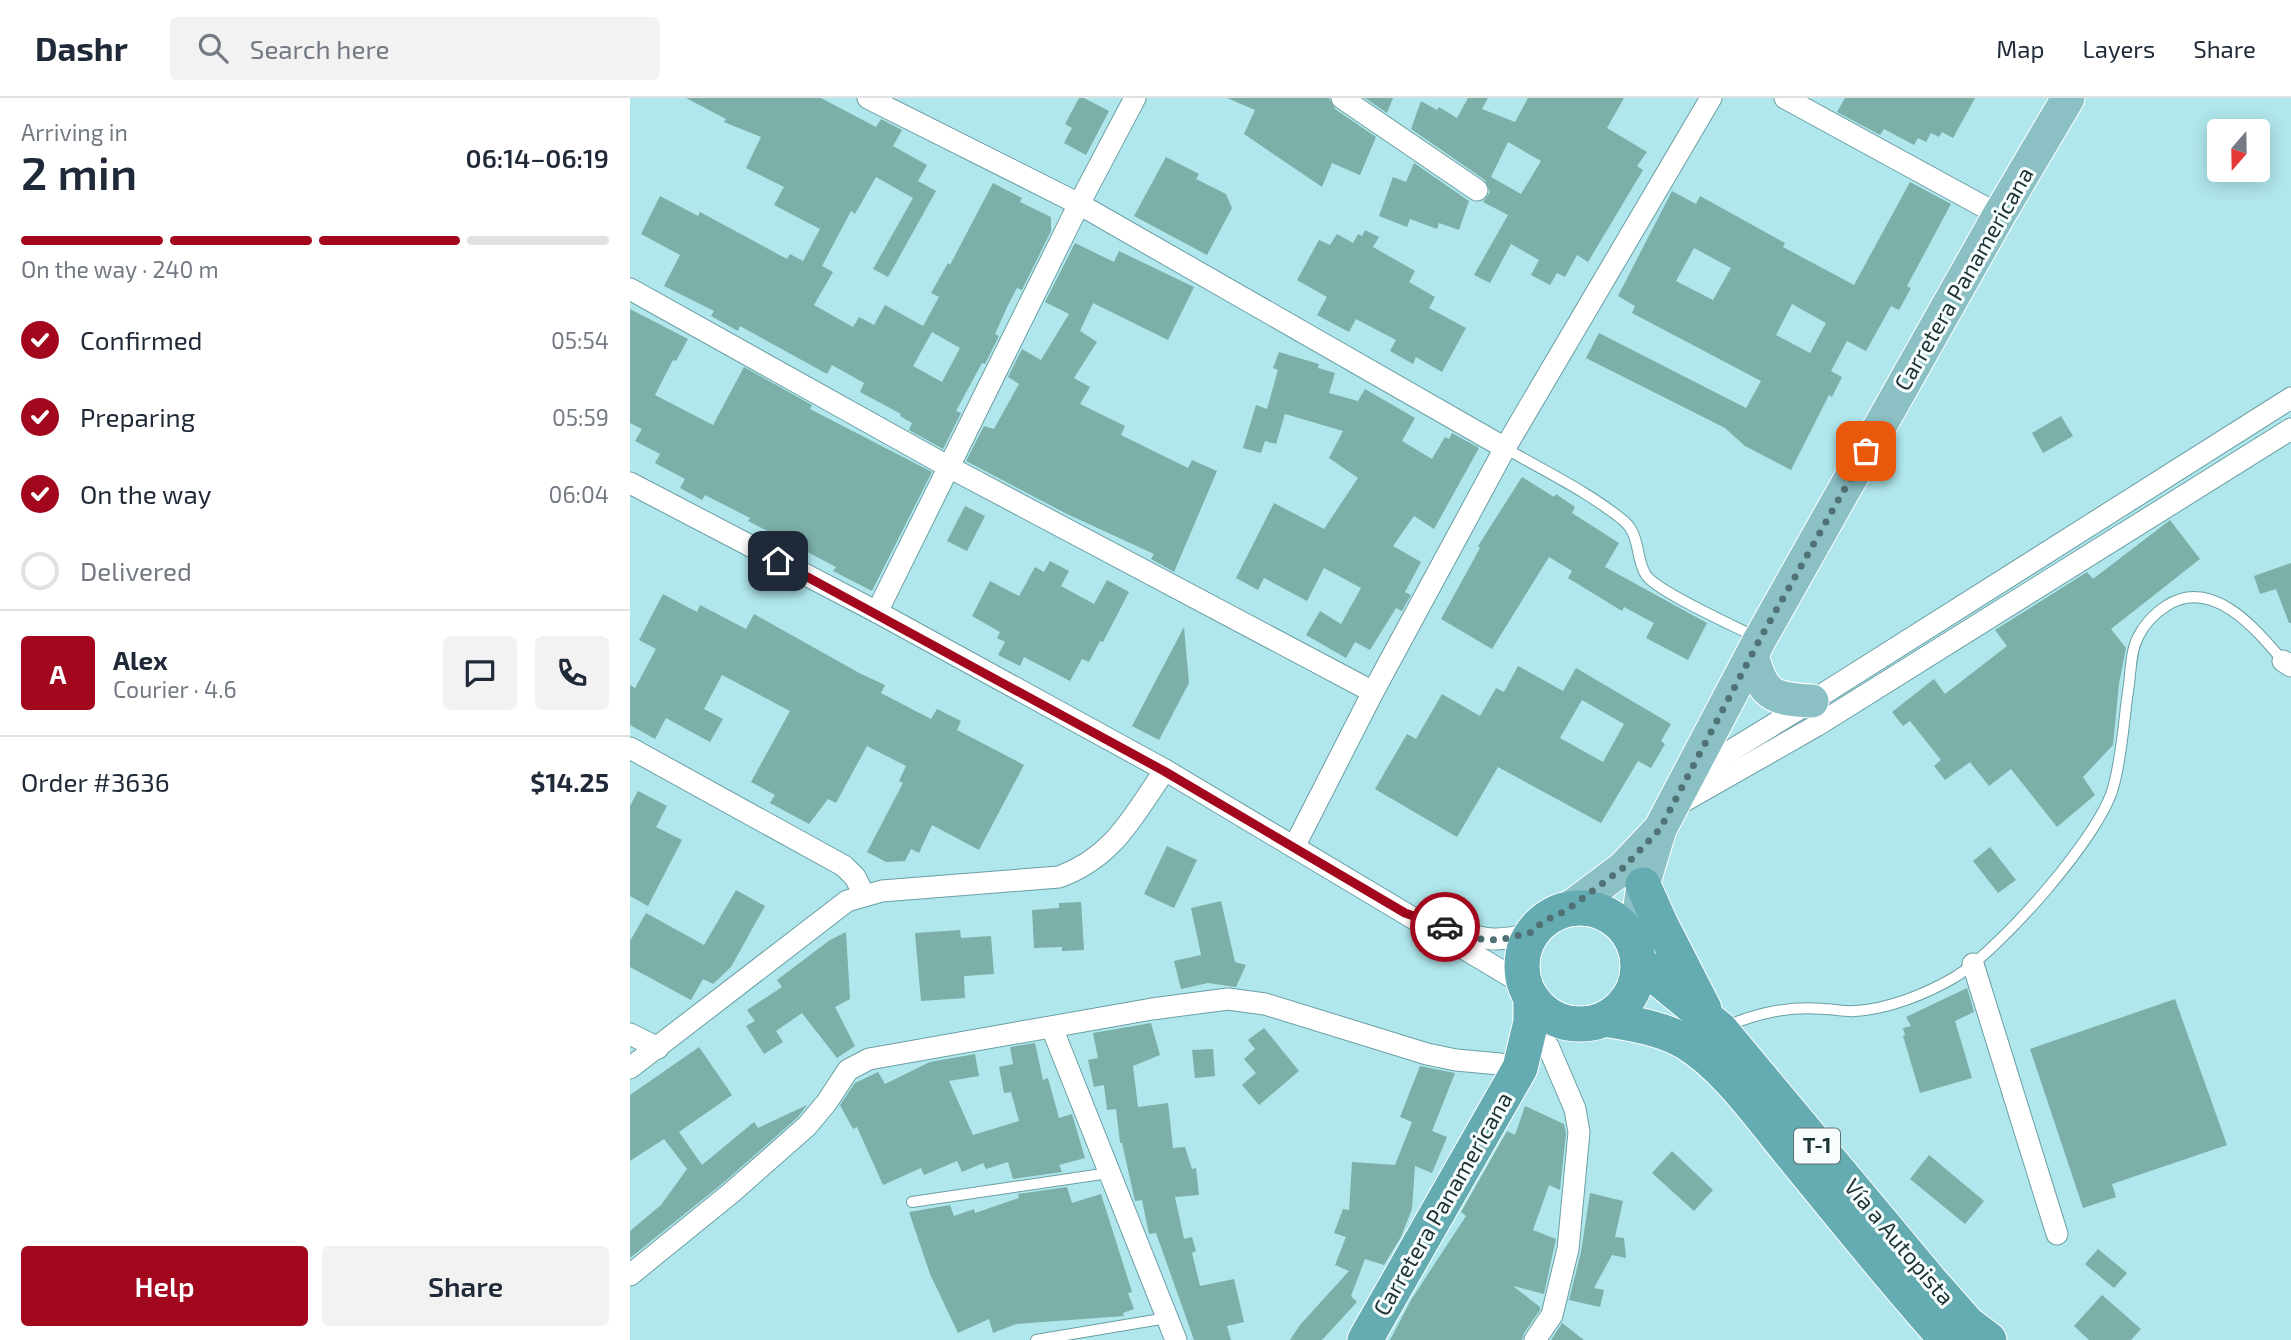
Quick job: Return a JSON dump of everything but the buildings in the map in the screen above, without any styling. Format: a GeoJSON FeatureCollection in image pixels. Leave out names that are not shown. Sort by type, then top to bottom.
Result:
{"type":"FeatureCollection","features":[{"type":"Feature","properties":{"kind":"highway"},"geometry":{"type":"LineString","coordinates":[[1643,885],[1660,923],[1714,1024]]}},
{"type":"Feature","properties":{"kind":"highway","name":"T-1"},"geometry":{"type":"LineString","coordinates":[[1567,910],[1582,909],[1608,916],[1629,935],[1636,955]]}},
{"type":"Feature","properties":{"kind":"highway"},"geometry":{"type":"LineString","coordinates":[[1528,991],[1522,957],[1533,932],[1542,922],[1567,910]]}},
{"type":"Feature","properties":{"kind":"highway"},"geometry":{"type":"LineString","coordinates":[[1591,1021],[1626,1001],[1635,982],[1636,955]]}},
{"type":"Feature","properties":{"kind":"highway","name":"Vía a Autopista"},"geometry":{"type":"LineString","coordinates":[[1636,955],[1714,1024],[1930,1281],[1968,1324],[1989,1340]]}},
{"type":"Feature","properties":{"kind":"highway","name":"T-1"},"geometry":{"type":"LineString","coordinates":[[1528,991],[1551,1017],[1564,1022],[1591,1021]]}},
{"type":"Feature","properties":{"kind":"highway","name":"Carretera Panamericana"},"geometry":{"type":"LineString","coordinates":[[1365,1340],[1519,1070],[1531,1022],[1528,991]]}},
{"type":"Feature","properties":{"kind":"highway","name":"Vía a Autopista"},"geometry":{"type":"LineString","coordinates":[[1591,1021],[1654,1030],[1686,1042],[1712,1064],[1752,1106],[1909,1298],[1947,1340]]}},
{"type":"Feature","properties":{"kind":"highway","name":"Carretera Panamericana"},"geometry":{"type":"LineString","coordinates":[[1519,1070],[1548,1046],[1591,1021]]}},
{"type":"Feature","properties":{"kind":"main road","name":"Carretera Panamericana"},"geometry":{"type":"LineString","coordinates":[[1636,955],[1643,885],[1665,819],[1756,647],[1999,215],[2068,98]]}},
{"type":"Feature","properties":{"kind":"main road"},"geometry":{"type":"LineString","coordinates":[[1756,647],[1756,671],[1765,687],[1785,700],[1812,701]]}},
{"type":"Feature","properties":{"kind":"main road","name":"Carretera Panamericana"},"geometry":{"type":"LineString","coordinates":[[1567,910],[1623,868],[1665,819]]}},
{"type":"Feature","properties":{"kind":"street"},"geometry":{"type":"LineString","coordinates":[[868,98],[1079,204],[1505,448]]}},
{"type":"Feature","properties":{"kind":"street"},"geometry":{"type":"LineString","coordinates":[[877,612],[1079,204],[1135,98]]}},
{"type":"Feature","properties":{"kind":"street"},"geometry":{"type":"LineString","coordinates":[[1342,98],[1478,190]]}},
{"type":"Feature","properties":{"kind":"street"},"geometry":{"type":"LineString","coordinates":[[1786,98],[1999,215]]}},
{"type":"Feature","properties":{"kind":"street"},"geometry":{"type":"LineString","coordinates":[[1293,847],[1505,448],[1707,99]]}},
{"type":"Feature","properties":{"kind":"street"},"geometry":{"type":"LineString","coordinates":[[630,289],[949,467],[1373,692]]}},
{"type":"Feature","properties":{"kind":"street"},"geometry":{"type":"LineString","coordinates":[[1689,776],[2291,398]]}},
{"type":"Feature","properties":{"kind":"street"},"geometry":{"type":"LineString","coordinates":[[1665,819],[2291,429]]}},
{"type":"Feature","properties":{"kind":"street"},"geometry":{"type":"LineString","coordinates":[[630,483],[877,612],[1164,771],[1405,913],[1528,991]]}},
{"type":"Feature","properties":{"kind":"street"},"geometry":{"type":"LineString","coordinates":[[630,748],[844,866],[855,877],[864,895]]}},
{"type":"Feature","properties":{"kind":"street"},"geometry":{"type":"LineString","coordinates":[[630,1068],[813,929],[835,909],[864,895],[967,883],[1059,877],[1094,861],[1117,839],[1164,771]]}},
{"type":"Feature","properties":{"kind":"street"},"geometry":{"type":"LineString","coordinates":[[1405,913],[1481,939],[1513,939],[1533,932]]}},
{"type":"Feature","properties":{"kind":"street"},"geometry":{"type":"LineString","coordinates":[[1973,964],[2057,1234]]}},
{"type":"Feature","properties":{"kind":"street"},"geometry":{"type":"LineString","coordinates":[[630,1275],[731,1193],[807,1126],[827,1102],[842,1077],[854,1065],[869,1059],[1202,1001],[1242,1000],[1287,1010],[1427,1054],[1500,1064],[1519,1070]]}},
{"type":"Feature","properties":{"kind":"street"},"geometry":{"type":"LineString","coordinates":[[1052,1028],[1176,1340]]}},
{"type":"Feature","properties":{"kind":"street"},"geometry":{"type":"LineString","coordinates":[[630,1034],[658,1048]]}},
{"type":"Feature","properties":{"kind":"street"},"geometry":{"type":"LineString","coordinates":[[1535,1340],[1552,1315],[1568,1249],[1580,1132],[1575,1109],[1548,1046]]}},
{"type":"Feature","properties":{"kind":"lane"},"geometry":{"type":"LineString","coordinates":[[1505,448],[1602,505],[1626,523],[1634,532],[1644,573],[1650,580],[1756,647]]}},
{"type":"Feature","properties":{"kind":"lane"},"geometry":{"type":"LineString","coordinates":[[1714,1024],[1772,1010],[1852,1011],[1878,1008],[1934,988],[1973,964],[2006,935],[2090,833],[2109,801],[2117,772],[2134,649],[2138,637],[2154,617],[2175,601],[2196,596],[2209,598],[2237,614],[2287,663]]}},
{"type":"Feature","properties":{"kind":"lane"},"geometry":{"type":"LineString","coordinates":[[912,1202],[1109,1173]]}},
{"type":"Feature","properties":{"kind":"lane"},"geometry":{"type":"LineString","coordinates":[[1036,1340],[1167,1318]]}},
{"type":"Feature","properties":{"kind":"way so far"},"geometry":{"type":"LineString","coordinates":[[1445,927],[1481,939],[1513,939],[1533,932],[1542,922],[1567,910],[1623,868],[1660,829],[1760,639],[1866,451]]}},
{"type":"Feature","properties":{"kind":"route"},"geometry":{"type":"LineString","coordinates":[[778,561],[877,612],[1164,771],[1405,913],[1445,927]]}}]}
